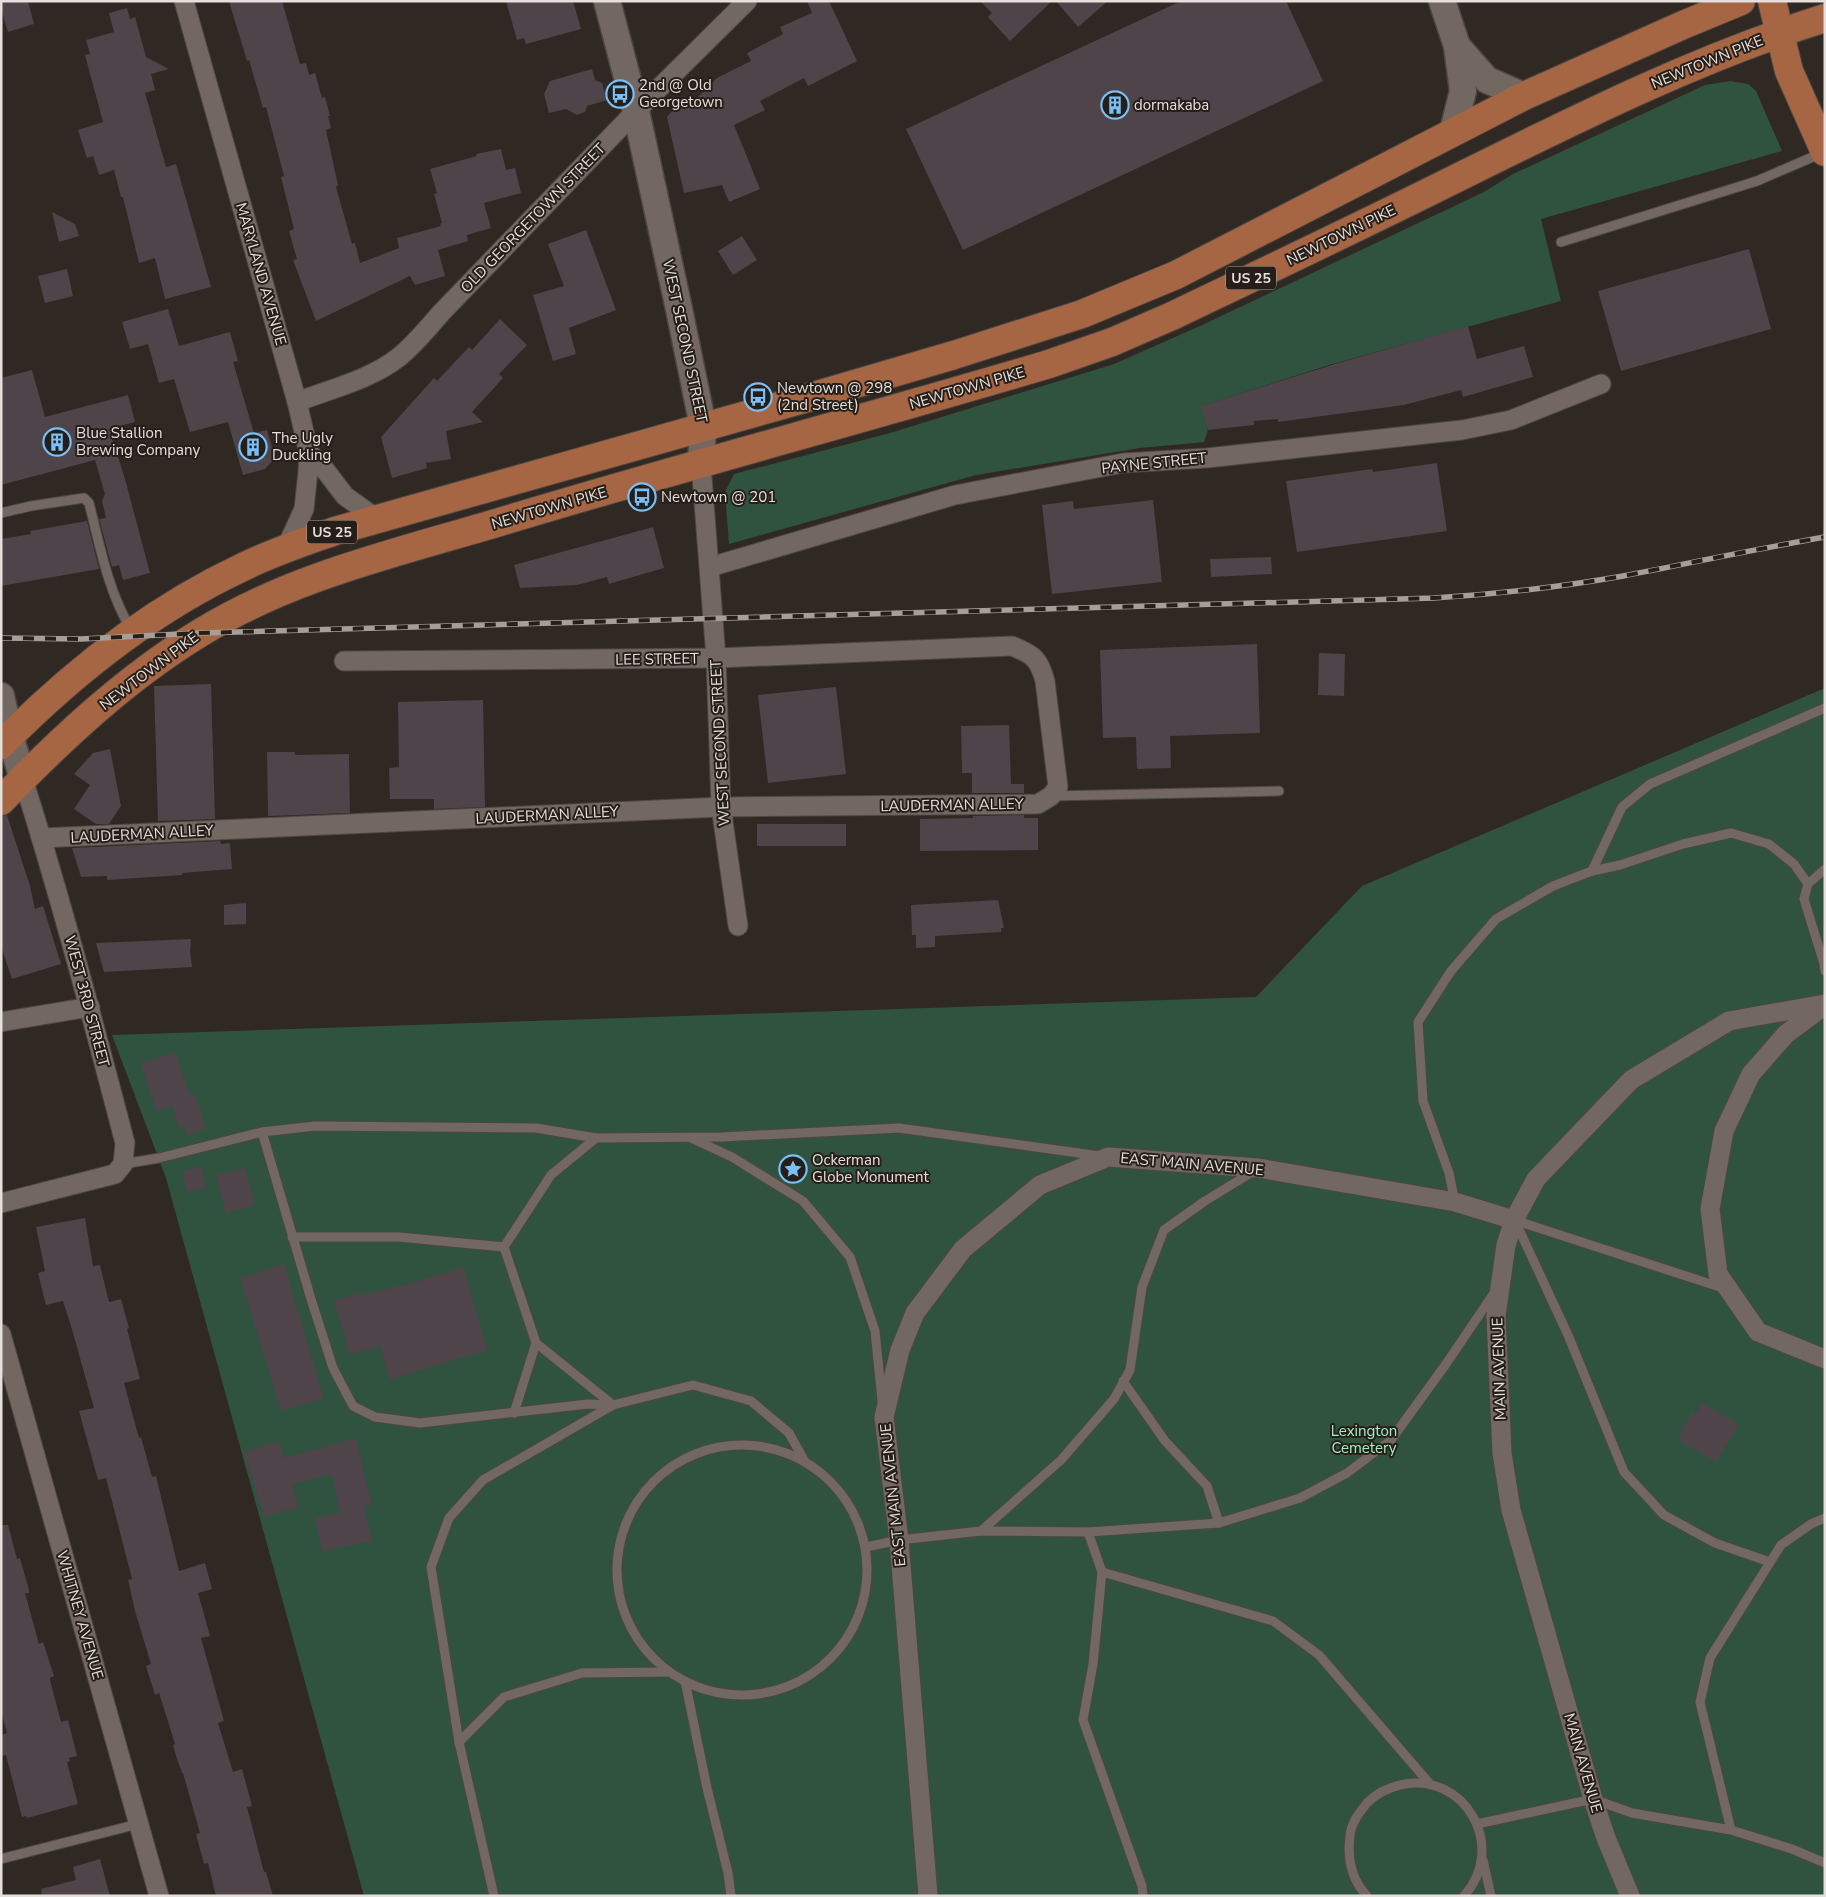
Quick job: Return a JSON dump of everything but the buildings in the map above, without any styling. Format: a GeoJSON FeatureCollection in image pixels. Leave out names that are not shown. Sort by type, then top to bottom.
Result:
{"type":"FeatureCollection","features":[{"type":"Feature","properties":{"kind":"main road","name":"US 25"},"geometry":{"type":"LineString","coordinates":[[5,740],[62,687],[132,632],[187,596],[240,568],[286,548],[377,519],[945,358],[1082,314],[1176,275],[1524,96],[1741,1]]}},
{"type":"Feature","properties":{"kind":"main road"},"geometry":{"type":"LineString","coordinates":[[1772,1],[1789,70],[1825,152]]}},
{"type":"Feature","properties":{"kind":"main road","name":"NEWTOWN PIKE"},"geometry":{"type":"LineString","coordinates":[[1,801],[86,718],[155,663],[200,633],[277,593],[337,570],[537,510],[1049,364],[1112,342],[1198,303],[1606,104],[1709,59],[1825,18]]}},
{"type":"Feature","properties":{"kind":"street","name":"MARYLAND AVENUE"},"geometry":{"type":"LineString","coordinates":[[184,1],[309,453],[304,509],[286,548]]}},
{"type":"Feature","properties":{"kind":"street","name":"WEST SECOND STREET"},"geometry":{"type":"LineString","coordinates":[[607,1],[636,111],[680,309],[703,426],[701,464],[716,658],[721,807],[738,926]]}},
{"type":"Feature","properties":{"kind":"street","name":"OLD GEORGETOWN STREET"},"geometry":{"type":"LineString","coordinates":[[296,402],[372,374],[398,358],[636,111],[747,1]]}},
{"type":"Feature","properties":{"kind":"street"},"geometry":{"type":"LineString","coordinates":[[1442,1],[1457,46],[1463,91],[1454,132]]}},
{"type":"Feature","properties":{"kind":"street"},"geometry":{"type":"LineString","coordinates":[[1457,46],[1487,80],[1524,96]]}},
{"type":"Feature","properties":{"kind":"street","name":"PAYNE STREET"},"geometry":{"type":"LineString","coordinates":[[710,567],[955,495],[1123,463],[1207,458],[1462,430],[1511,420],[1601,384]]}},
{"type":"Feature","properties":{"kind":"street"},"geometry":{"type":"LineString","coordinates":[[309,453],[322,466],[345,496],[377,519]]}},
{"type":"Feature","properties":{"kind":"street","name":"LEE STREET"},"geometry":{"type":"LineString","coordinates":[[344,662],[716,658],[1012,646],[1028,652],[1037,660],[1045,681],[1058,787],[1051,796]]}},
{"type":"Feature","properties":{"kind":"street"},"geometry":{"type":"LineString","coordinates":[[1,696],[5,740],[22,779],[42,838]]}},
{"type":"Feature","properties":{"kind":"street","name":"LAUDERMAN ALLEY"},"geometry":{"type":"LineString","coordinates":[[42,838],[721,807],[1038,804],[1051,796]]}},
{"type":"Feature","properties":{"kind":"street","name":"WEST 3RD STREET"},"geometry":{"type":"LineString","coordinates":[[42,838],[90,1007],[125,1143],[123,1164]]}},
{"type":"Feature","properties":{"kind":"street"},"geometry":{"type":"LineString","coordinates":[[1825,1004],[1786,1034],[1751,1074],[1724,1131],[1710,1209],[1718,1274],[1758,1332],[1825,1359]]}},
{"type":"Feature","properties":{"kind":"street","name":"MAIN AVENUE"},"geometry":{"type":"LineString","coordinates":[[1630,1896],[1606,1838],[1593,1799],[1511,1510],[1502,1453],[1496,1316],[1506,1245],[1514,1220],[1536,1179],[1631,1080],[1728,1021],[1825,1004]]}},
{"type":"Feature","properties":{"kind":"street"},"geometry":{"type":"LineString","coordinates":[[1,1022],[90,1007]]}},
{"type":"Feature","properties":{"kind":"street","name":"EAST MAIN AVENUE"},"geometry":{"type":"LineString","coordinates":[[928,1896],[898,1540],[884,1417],[900,1350],[915,1313],[963,1249],[1040,1185],[1108,1157],[1258,1168],[1455,1202],[1514,1220]]}},
{"type":"Feature","properties":{"kind":"street"},"geometry":{"type":"LineString","coordinates":[[1,1203],[115,1174],[123,1164]]}},
{"type":"Feature","properties":{"kind":"street","name":"WHITNEY AVENUE"},"geometry":{"type":"LineString","coordinates":[[1,1334],[159,1896]]}},
{"type":"Feature","properties":{"kind":"lane"},"geometry":{"type":"LineString","coordinates":[[1561,242],[1757,181],[1825,152]]}},
{"type":"Feature","properties":{"kind":"lane"},"geometry":{"type":"LineString","coordinates":[[1,513],[31,506],[84,498],[89,502],[112,589],[121,614],[132,632]]}},
{"type":"Feature","properties":{"kind":"lane"},"geometry":{"type":"LineString","coordinates":[[1592,871],[1622,807],[1650,784],[1825,708]]}},
{"type":"Feature","properties":{"kind":"lane"},"geometry":{"type":"LineString","coordinates":[[1051,796],[1279,791]]}},
{"type":"Feature","properties":{"kind":"lane"},"geometry":{"type":"LineString","coordinates":[[1455,1202],[1449,1174],[1423,1101],[1418,1022],[1451,971],[1496,919],[1554,886],[1592,871],[1620,865],[1683,844],[1731,833],[1769,844],[1794,864],[1808,884]]}},
{"type":"Feature","properties":{"kind":"lane"},"geometry":{"type":"LineString","coordinates":[[1825,869],[1808,884],[1804,899],[1825,971]]}},
{"type":"Feature","properties":{"kind":"lane"},"geometry":{"type":"LineString","coordinates":[[123,1164],[159,1158],[262,1132],[315,1126],[536,1128],[596,1138],[688,1137],[899,1128],[1108,1157]]}},
{"type":"Feature","properties":{"kind":"lane"},"geometry":{"type":"LineString","coordinates":[[262,1132],[333,1368],[353,1406],[375,1417],[420,1423],[588,1404],[613,1405]]}},
{"type":"Feature","properties":{"kind":"lane"},"geometry":{"type":"LineString","coordinates":[[688,1137],[732,1157],[803,1201],[850,1257],[875,1331],[884,1417]]}},
{"type":"Feature","properties":{"kind":"lane"},"geometry":{"type":"LineString","coordinates":[[504,1247],[551,1175],[596,1138]]}},
{"type":"Feature","properties":{"kind":"lane"},"geometry":{"type":"LineString","coordinates":[[981,1531],[1061,1460],[1114,1399],[1130,1370],[1142,1288],[1164,1230],[1205,1201],[1258,1168]]}},
{"type":"Feature","properties":{"kind":"lane"},"geometry":{"type":"LineString","coordinates":[[1514,1220],[1729,1290]]}},
{"type":"Feature","properties":{"kind":"lane"},"geometry":{"type":"LineString","coordinates":[[1514,1220],[1568,1335],[1624,1472],[1664,1515],[1715,1543],[1770,1562]]}},
{"type":"Feature","properties":{"kind":"lane"},"geometry":{"type":"LineString","coordinates":[[292,1236],[399,1237],[504,1247]]}},
{"type":"Feature","properties":{"kind":"lane"},"geometry":{"type":"LineString","coordinates":[[504,1247],[536,1342],[613,1405]]}},
{"type":"Feature","properties":{"kind":"lane"},"geometry":{"type":"LineString","coordinates":[[866,1547],[898,1540],[981,1531],[1088,1532],[1219,1523],[1300,1498],[1346,1473],[1391,1440],[1446,1364],[1500,1283]]}},
{"type":"Feature","properties":{"kind":"lane"},"geometry":{"type":"LineString","coordinates":[[514,1412],[536,1342]]}},
{"type":"Feature","properties":{"kind":"lane"},"geometry":{"type":"LineString","coordinates":[[1124,1381],[1165,1441],[1207,1486],[1219,1523]]}},
{"type":"Feature","properties":{"kind":"lane"},"geometry":{"type":"LineString","coordinates":[[494,1896],[459,1742],[431,1567],[449,1518],[483,1480],[613,1405],[693,1385],[751,1400],[789,1433],[804,1460]]}},
{"type":"Feature","properties":{"kind":"lane"},"geometry":{"type":"LineString","coordinates":[[722,1446],[764,1446],[804,1460],[833,1482],[854,1512],[866,1547],[867,1587],[856,1625],[833,1657],[801,1681],[763,1694],[722,1694],[685,1681],[669,1672],[640,1642],[621,1604],[616,1562],[626,1521],[649,1486],[682,1460],[714,1448],[722,1446]]}},
{"type":"Feature","properties":{"kind":"lane"},"geometry":{"type":"LineString","coordinates":[[1730,1830],[1700,1702],[1710,1658],[1781,1545],[1811,1524],[1825,1518]]}},
{"type":"Feature","properties":{"kind":"lane"},"geometry":{"type":"LineString","coordinates":[[1088,1532],[1102,1572],[1093,1664],[1083,1720],[1144,1896]]}},
{"type":"Feature","properties":{"kind":"lane"},"geometry":{"type":"LineString","coordinates":[[1102,1572],[1273,1621],[1319,1655],[1430,1784]]}},
{"type":"Feature","properties":{"kind":"lane"},"geometry":{"type":"LineString","coordinates":[[459,1742],[504,1697],[582,1673],[669,1672]]}},
{"type":"Feature","properties":{"kind":"lane"},"geometry":{"type":"LineString","coordinates":[[685,1681],[707,1788],[728,1873],[731,1896]]}},
{"type":"Feature","properties":{"kind":"lane"},"geometry":{"type":"LineString","coordinates":[[1367,1896],[1352,1872],[1348,1852],[1350,1831],[1358,1813],[1372,1798],[1389,1787],[1410,1783],[1430,1784],[1445,1789],[1458,1798],[1469,1810],[1477,1824],[1482,1840],[1482,1856],[1478,1874],[1464,1896]]}},
{"type":"Feature","properties":{"kind":"lane"},"geometry":{"type":"LineString","coordinates":[[1477,1824],[1593,1799],[1632,1813],[1730,1830],[1792,1849],[1825,1863]]}},
{"type":"Feature","properties":{"kind":"lane"},"geometry":{"type":"LineString","coordinates":[[1,1859],[138,1824]]}},
{"type":"Feature","properties":{"kind":"lane"},"geometry":{"type":"LineString","coordinates":[[1482,1856],[1492,1896]]}},
{"type":"Feature","properties":{"kind":"green space"},"geometry":{"type":"Polygon","coordinates":[[[1730,81],[1748,84],[1756,91],[1782,151],[1541,219],[1561,301],[1329,365],[1202,406],[1208,430],[1204,442],[1140,448],[976,475],[729,544],[725,492],[734,474],[890,433],[1114,364],[1200,326],[1484,192],[1513,174],[1705,85],[1730,81]]]}},
{"type":"Feature","properties":{"kind":"green space","name":"Lexington Cemetery"},"geometry":{"type":"Polygon","coordinates":[[[1825,688],[1825,1896],[364,1896],[166,1178],[112,1035],[1256,997],[1362,886],[1825,688]]]}},
{"type":"Feature","properties":{"kind":"railway"},"geometry":{"type":"LineString","coordinates":[[1,638],[81,639],[200,633],[1434,598],[1529,590],[1600,580],[1825,537]]}},
{"type":"Feature","properties":{"kind":"place","name":"2nd @ Old Georgetown"},"geometry":{"type":"Point","coordinates":[620,94]}},
{"type":"Feature","properties":{"kind":"place","name":"dormakaba"},"geometry":{"type":"Point","coordinates":[1115,105]}},
{"type":"Feature","properties":{"kind":"place","name":"Newtown @ 298 (2nd Street)"},"geometry":{"type":"Point","coordinates":[758,397]}},
{"type":"Feature","properties":{"kind":"place","name":"Blue Stallion Brewing Company"},"geometry":{"type":"Point","coordinates":[57,442]}},
{"type":"Feature","properties":{"kind":"place","name":"The Ugly Duckling"},"geometry":{"type":"Point","coordinates":[253,447]}},
{"type":"Feature","properties":{"kind":"place","name":"Newtown @ 201"},"geometry":{"type":"Point","coordinates":[642,497]}},
{"type":"Feature","properties":{"kind":"place","name":"Ockerman Globe Monument"},"geometry":{"type":"Point","coordinates":[793,1169]}}]}
